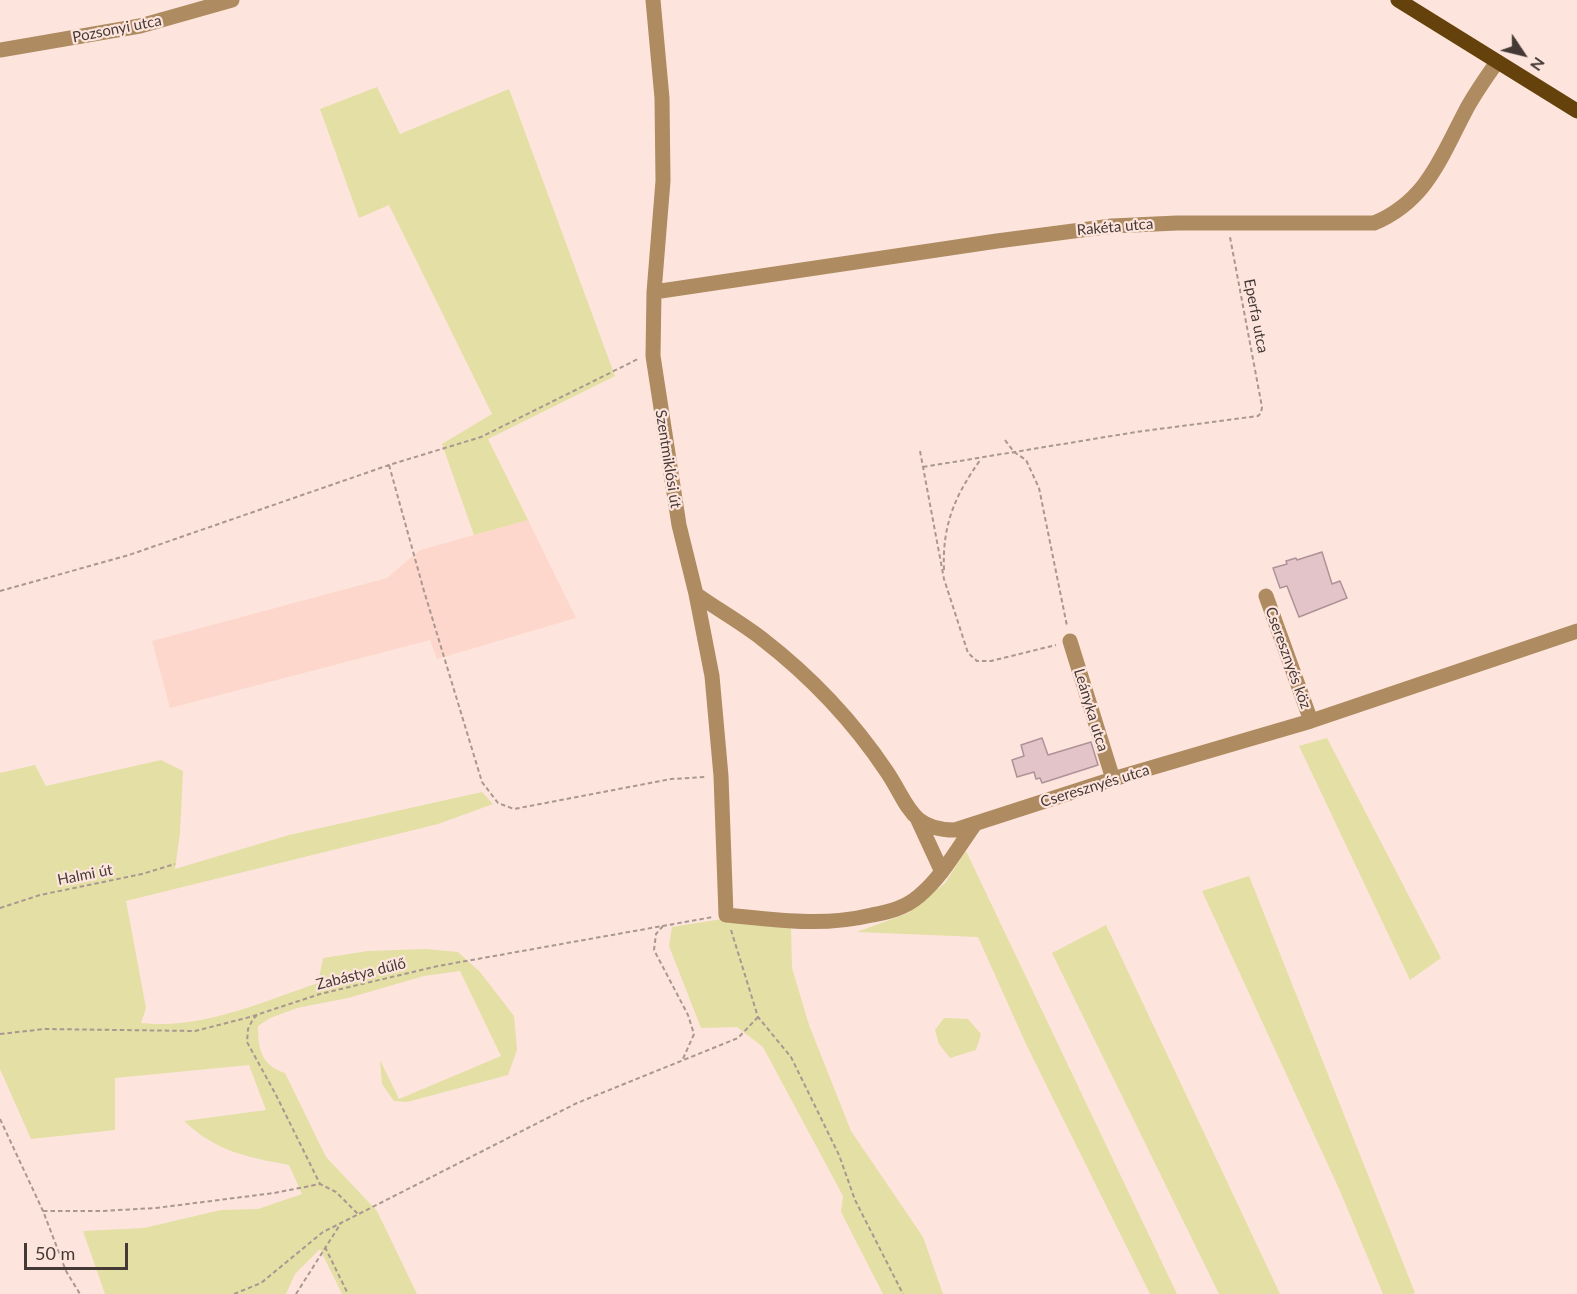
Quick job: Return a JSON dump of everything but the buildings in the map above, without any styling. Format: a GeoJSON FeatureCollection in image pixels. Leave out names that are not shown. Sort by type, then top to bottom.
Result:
{"type":"FeatureCollection","features":[{"type":"Feature","properties":{"kind":"main road"},"geometry":{"type":"LineString","coordinates":[[1398,0],[1577,111]]}},
{"type":"Feature","properties":{"kind":"street","name":"Pozsonyi utca"},"geometry":{"type":"LineString","coordinates":[[0,50],[140,26],[232,0]]}},
{"type":"Feature","properties":{"kind":"street","name":"Szentmiklósi út"},"geometry":{"type":"LineString","coordinates":[[652,0],[662,98],[663,181],[654,292],[653,356],[679,525],[696,594],[712,676],[721,776],[726,915]]}},
{"type":"Feature","properties":{"kind":"street","name":"Rakéta utca"},"geometry":{"type":"LineString","coordinates":[[654,292],[1112,226],[1374,223],[1394,214],[1425,184],[1436,168],[1468,107],[1497,62]]}},
{"type":"Feature","properties":{"kind":"street","name":"Cseresznyés utca"},"geometry":{"type":"LineString","coordinates":[[696,594],[760,637],[790,662],[840,711],[887,772],[904,802],[917,818],[938,830],[955,830],[1113,779],[1311,721],[1577,631]]}},
{"type":"Feature","properties":{"kind":"street","name":"Cseresznyés köz"},"geometry":{"type":"LineString","coordinates":[[1266,596],[1311,721]]}},
{"type":"Feature","properties":{"kind":"street","name":"Leányka utca"},"geometry":{"type":"LineString","coordinates":[[1070,641],[1113,779]]}},
{"type":"Feature","properties":{"kind":"street"},"geometry":{"type":"LineString","coordinates":[[917,818],[942,872]]}},
{"type":"Feature","properties":{"kind":"street"},"geometry":{"type":"LineString","coordinates":[[726,915],[816,923],[860,918],[892,911],[909,903],[932,884],[975,824]]}},
{"type":"Feature","properties":{"kind":"path","name":"Eperfa utca"},"geometry":{"type":"LineString","coordinates":[[1014,452],[1136,432],[1250,418],[1261,413],[1263,407],[1227,223]]}},
{"type":"Feature","properties":{"kind":"path"},"geometry":{"type":"LineString","coordinates":[[0,591],[129,555],[389,465],[481,437],[641,358],[653,356]]}},
{"type":"Feature","properties":{"kind":"path"},"geometry":{"type":"LineString","coordinates":[[920,451],[944,579],[968,653],[977,661],[991,661],[1070,641],[1040,488],[1026,460],[1014,452],[1005,440]]}},
{"type":"Feature","properties":{"kind":"path"},"geometry":{"type":"LineString","coordinates":[[923,467],[1014,452]]}},
{"type":"Feature","properties":{"kind":"path"},"geometry":{"type":"LineString","coordinates":[[944,579],[943,554],[946,524],[956,498],[982,457]]}},
{"type":"Feature","properties":{"kind":"path"},"geometry":{"type":"LineString","coordinates":[[389,465],[424,591],[482,782],[498,804],[514,809],[671,779],[721,776]]}},
{"type":"Feature","properties":{"kind":"path","name":"Halmi út"},"geometry":{"type":"LineString","coordinates":[[0,908],[40,895],[142,874],[175,864]]}},
{"type":"Feature","properties":{"kind":"path"},"geometry":{"type":"LineString","coordinates":[[726,915],[758,1017],[791,1057],[839,1155],[855,1200],[903,1294]]}},
{"type":"Feature","properties":{"kind":"path","name":"Zabástya dűlő"},"geometry":{"type":"LineString","coordinates":[[0,1034],[45,1029],[195,1031],[320,994],[438,966],[726,915]]}},
{"type":"Feature","properties":{"kind":"path"},"geometry":{"type":"LineString","coordinates":[[663,926],[656,934],[654,950],[680,998],[694,1034],[682,1061]]}},
{"type":"Feature","properties":{"kind":"path"},"geometry":{"type":"LineString","coordinates":[[258,1014],[248,1029],[247,1042],[320,1184],[336,1192],[358,1214]]}},
{"type":"Feature","properties":{"kind":"path"},"geometry":{"type":"LineString","coordinates":[[234,1294],[261,1283],[323,1232],[577,1103],[738,1038],[758,1017]]}},
{"type":"Feature","properties":{"kind":"path"},"geometry":{"type":"LineString","coordinates":[[0,1119],[43,1211],[66,1271],[80,1294]]}},
{"type":"Feature","properties":{"kind":"path"},"geometry":{"type":"LineString","coordinates":[[43,1211],[156,1208],[274,1193],[320,1184]]}},
{"type":"Feature","properties":{"kind":"path"},"geometry":{"type":"LineString","coordinates":[[296,1294],[341,1223]]}},
{"type":"Feature","properties":{"kind":"path"},"geometry":{"type":"LineString","coordinates":[[325,1247],[348,1294]]}},
{"type":"Feature","properties":{"kind":"shaded area"},"geometry":{"type":"Polygon","coordinates":[[[377,87],[400,134],[509,89],[615,376],[488,439],[528,520],[474,535],[442,444],[492,414],[389,205],[359,218],[320,109],[377,87]]]}},
{"type":"Feature","properties":{"kind":"shaded area"},"geometry":{"type":"Polygon","coordinates":[[[528,520],[576,618],[437,659],[430,640],[170,708],[152,641],[387,578],[420,550],[528,520]]]}},
{"type":"Feature","properties":{"kind":"shaded area"},"geometry":{"type":"Polygon","coordinates":[[[1327,738],[1441,958],[1410,980],[1299,746],[1327,738]]]}},
{"type":"Feature","properties":{"kind":"shaded area"},"geometry":{"type":"Polygon","coordinates":[[[161,760],[183,771],[180,833],[175,869],[289,835],[482,792],[493,804],[438,824],[126,901],[146,1008],[141,1023],[164,1024],[209,1018],[253,1006],[318,983],[323,958],[368,951],[426,949],[458,952],[480,972],[514,1016],[517,1050],[508,1075],[407,1102],[394,1101],[382,1084],[380,1060],[399,1099],[501,1056],[460,971],[424,976],[348,998],[297,1008],[270,1018],[258,1026],[262,1055],[271,1066],[285,1073],[326,1157],[377,1211],[417,1294],[342,1294],[320,1249],[295,1274],[286,1294],[105,1294],[83,1231],[144,1228],[221,1210],[258,1209],[302,1194],[289,1165],[233,1152],[208,1140],[184,1121],[266,1110],[249,1065],[115,1078],[115,1130],[31,1139],[0,1069],[0,773],[35,765],[46,786],[161,760]]]}},
{"type":"Feature","properties":{"kind":"shaded area"},"geometry":{"type":"Polygon","coordinates":[[[966,851],[1177,1294],[1150,1294],[1026,1044],[978,937],[857,932],[908,913],[945,883],[966,851]]]}},
{"type":"Feature","properties":{"kind":"shaded area"},"geometry":{"type":"Polygon","coordinates":[[[1249,876],[1415,1293],[1383,1294],[1340,1191],[1202,891],[1249,876]]]}},
{"type":"Feature","properties":{"kind":"shaded area"},"geometry":{"type":"Polygon","coordinates":[[[722,919],[791,928],[792,968],[809,1025],[851,1131],[923,1237],[943,1294],[883,1294],[841,1212],[843,1196],[763,1047],[737,1027],[701,1028],[669,946],[672,927],[722,919]]]}},
{"type":"Feature","properties":{"kind":"shaded area"},"geometry":{"type":"Polygon","coordinates":[[[1106,925],[1280,1294],[1219,1294],[1052,953],[1106,925]]]}},
{"type":"Feature","properties":{"kind":"shaded area"},"geometry":{"type":"Polygon","coordinates":[[[944,1018],[968,1019],[981,1034],[976,1050],[950,1058],[939,1044],[935,1030],[944,1018]]]}}]}
